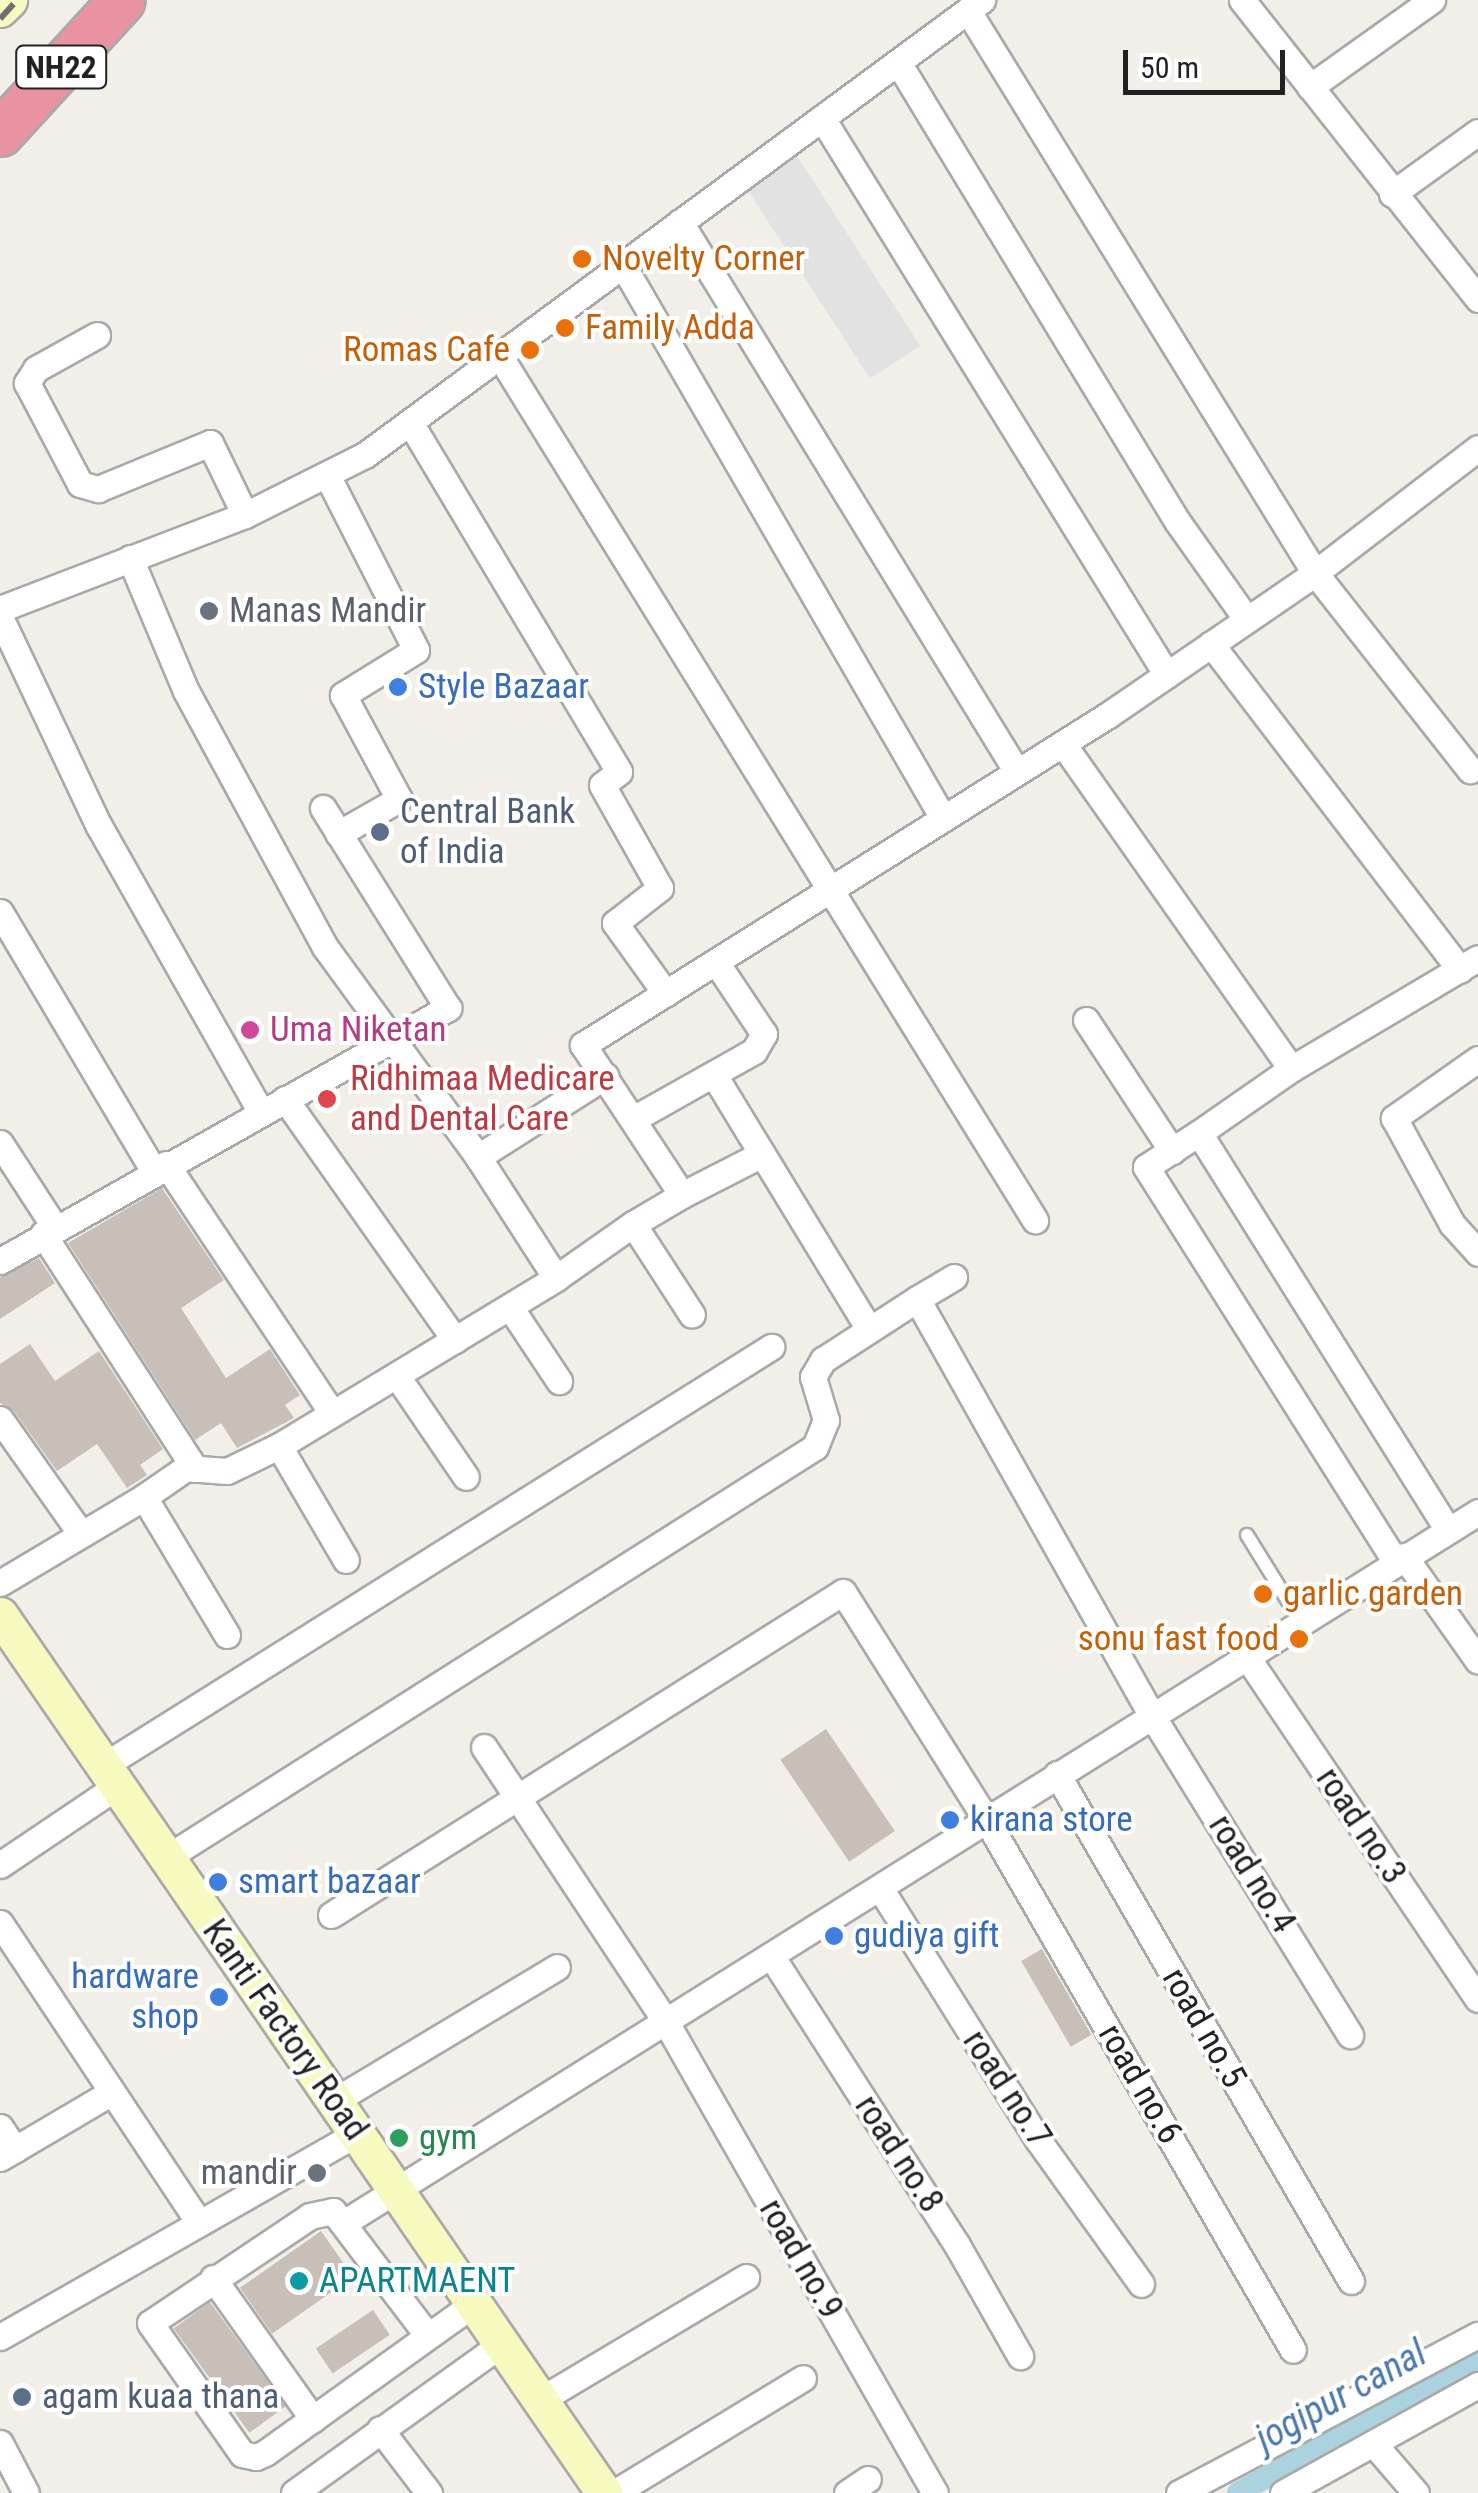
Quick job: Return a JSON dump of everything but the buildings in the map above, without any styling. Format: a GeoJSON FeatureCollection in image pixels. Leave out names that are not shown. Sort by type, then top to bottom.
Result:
{"type":"FeatureCollection","features":[{"type":"Feature","properties":{"kind":"highway","name":"NH22"},"geometry":{"type":"LineString","coordinates":[[0,88],[82,0]]}},
{"type":"Feature","properties":{"kind":"highway","name":"NH22"},"geometry":{"type":"LineString","coordinates":[[0,133],[122,0]]}},
{"type":"Feature","properties":{"kind":"street"},"geometry":{"type":"LineString","coordinates":[[0,9],[8,0]]}},
{"type":"Feature","properties":{"kind":"street"},"geometry":{"type":"LineString","coordinates":[[1242,0],[1478,299]]}},
{"type":"Feature","properties":{"kind":"street"},"geometry":{"type":"LineString","coordinates":[[1310,87],[1432,0]]}},
{"type":"Feature","properties":{"kind":"street"},"geometry":{"type":"LineString","coordinates":[[0,609],[245,515],[328,477],[411,424],[621,262],[899,64],[975,5],[1315,573],[1470,770]]}},
{"type":"Feature","properties":{"kind":"street"},"geometry":{"type":"LineString","coordinates":[[899,64],[1177,521],[1247,620]]}},
{"type":"Feature","properties":{"kind":"street"},"geometry":{"type":"LineString","coordinates":[[822,118],[1167,675]]}},
{"type":"Feature","properties":{"kind":"street"},"geometry":{"type":"LineString","coordinates":[[1392,194],[1478,132]]}},
{"type":"Feature","properties":{"kind":"street"},"geometry":{"type":"LineString","coordinates":[[680,222],[799,407],[1017,772]]}},
{"type":"Feature","properties":{"kind":"street"},"geometry":{"type":"LineString","coordinates":[[621,262],[943,818]]}},
{"type":"Feature","properties":{"kind":"street"},"geometry":{"type":"LineString","coordinates":[[96,335],[36,369],[27,383],[80,484],[98,489],[210,443],[245,515]]}},
{"type":"Feature","properties":{"kind":"street"},"geometry":{"type":"LineString","coordinates":[[499,355],[827,891],[1035,1220]]}},
{"type":"Feature","properties":{"kind":"street"},"geometry":{"type":"LineString","coordinates":[[411,424],[619,772],[602,784],[660,888],[615,923],[666,994]]}},
{"type":"Feature","properties":{"kind":"street"},"geometry":{"type":"LineString","coordinates":[[682,1194],[583,1045],[1167,675],[1315,573],[1478,448]]}},
{"type":"Feature","properties":{"kind":"street"},"geometry":{"type":"LineString","coordinates":[[328,477],[416,650],[342,695],[399,799],[338,834]]}},
{"type":"Feature","properties":{"kind":"street"},"geometry":{"type":"LineString","coordinates":[[130,558],[186,691],[261,839],[390,1041],[478,1157],[556,1278]]}},
{"type":"Feature","properties":{"kind":"street"},"geometry":{"type":"LineString","coordinates":[[0,617],[99,826],[260,1112]]}},
{"type":"Feature","properties":{"kind":"street"},"geometry":{"type":"LineString","coordinates":[[1212,644],[1469,964],[1291,1069],[1146,1167],[1400,1558],[1478,1661]]}},
{"type":"Feature","properties":{"kind":"street"},"geometry":{"type":"LineString","coordinates":[[1063,744],[1291,1069]]}},
{"type":"Feature","properties":{"kind":"street"},"geometry":{"type":"LineString","coordinates":[[0,1262],[48,1230],[448,1008],[322,808]]}},
{"type":"Feature","properties":{"kind":"street"},"geometry":{"type":"LineString","coordinates":[[0,912],[160,1167],[332,1412]]}},
{"type":"Feature","properties":{"kind":"street"},"geometry":{"type":"LineString","coordinates":[[635,1118],[754,1051],[764,1034],[716,962]]}},
{"type":"Feature","properties":{"kind":"street"},"geometry":{"type":"LineString","coordinates":[[1086,1020],[1172,1151]]}},
{"type":"Feature","properties":{"kind":"street"},"geometry":{"type":"LineString","coordinates":[[1478,1059],[1394,1118],[1452,1224],[1478,1254]]}},
{"type":"Feature","properties":{"kind":"street"},"geometry":{"type":"LineString","coordinates":[[714,1074],[868,1329]]}},
{"type":"Feature","properties":{"kind":"street"},"geometry":{"type":"LineString","coordinates":[[478,1157],[605,1076]]}},
{"type":"Feature","properties":{"kind":"street"},"geometry":{"type":"LineString","coordinates":[[285,1098],[455,1340]]}},
{"type":"Feature","properties":{"kind":"street"},"geometry":{"type":"LineString","coordinates":[[1199,1133],[1448,1530]]}},
{"type":"Feature","properties":{"kind":"street"},"geometry":{"type":"LineString","coordinates":[[0,1143],[48,1230],[195,1469]]}},
{"type":"Feature","properties":{"kind":"street"},"geometry":{"type":"LineString","coordinates":[[0,1583],[186,1468],[227,1471],[279,1446],[556,1278],[682,1194],[762,1154]]}},
{"type":"Feature","properties":{"kind":"street"},"geometry":{"type":"LineString","coordinates":[[633,1224],[692,1314]]}},
{"type":"Feature","properties":{"kind":"street"},"geometry":{"type":"LineString","coordinates":[[166,1858],[815,1447],[826,1420],[813,1377],[823,1360],[954,1277]]}},
{"type":"Feature","properties":{"kind":"street","name":"road no.4"},"geometry":{"type":"LineString","coordinates":[[917,1298],[1151,1714],[1350,2035]]}},
{"type":"Feature","properties":{"kind":"street"},"geometry":{"type":"LineString","coordinates":[[510,1306],[559,1381]]}},
{"type":"Feature","properties":{"kind":"street"},"geometry":{"type":"LineString","coordinates":[[0,1864],[110,1776],[771,1347]]}},
{"type":"Feature","properties":{"kind":"street"},"geometry":{"type":"LineString","coordinates":[[397,1376],[466,1477]]}},
{"type":"Feature","properties":{"kind":"street"},"geometry":{"type":"LineString","coordinates":[[0,1419],[79,1532]]}},
{"type":"Feature","properties":{"kind":"street"},"geometry":{"type":"LineString","coordinates":[[279,1446],[346,1560]]}},
{"type":"Feature","properties":{"kind":"street"},"geometry":{"type":"LineString","coordinates":[[144,1497],[227,1635]]}},
{"type":"Feature","properties":{"kind":"street"},"geometry":{"type":"LineString","coordinates":[[346,2222],[394,2186],[667,2024],[1299,1619],[1478,1512]]}},
{"type":"Feature","properties":{"kind":"street","name":"road no.6"},"geometry":{"type":"LineString","coordinates":[[521,1799],[843,1592],[986,1820],[1293,2350]]}},
{"type":"Feature","properties":{"kind":"street","name":"Kanti Factory Road"},"geometry":{"type":"LineString","coordinates":[[0,1615],[604,2493]]}},
{"type":"Feature","properties":{"kind":"street","name":"road no.3"},"geometry":{"type":"LineString","coordinates":[[1244,1654],[1478,1999]]}},
{"type":"Feature","properties":{"kind":"street","name":"road no.9"},"geometry":{"type":"LineString","coordinates":[[484,1747],[667,2024],[935,2493]]}},
{"type":"Feature","properties":{"kind":"street","name":"road no.5"},"geometry":{"type":"LineString","coordinates":[[1056,1774],[1352,2281]]}},
{"type":"Feature","properties":{"kind":"street"},"geometry":{"type":"LineString","coordinates":[[331,1915],[521,1799]]}},
{"type":"Feature","properties":{"kind":"street","name":"road no.7"},"geometry":{"type":"LineString","coordinates":[[880,1888],[1038,2140],[1142,2284]]}},
{"type":"Feature","properties":{"kind":"street"},"geometry":{"type":"LineString","coordinates":[[0,1923],[199,2223]]}},
{"type":"Feature","properties":{"kind":"street","name":"road no.8"},"geometry":{"type":"LineString","coordinates":[[772,1957],[958,2245],[1020,2356]]}},
{"type":"Feature","properties":{"kind":"street"},"geometry":{"type":"LineString","coordinates":[[334,2101],[557,1967]]}},
{"type":"Feature","properties":{"kind":"street"},"geometry":{"type":"LineString","coordinates":[[0,2127],[8,2153],[112,2092]]}},
{"type":"Feature","properties":{"kind":"street"},"geometry":{"type":"LineString","coordinates":[[0,2337],[356,2134]]}},
{"type":"Feature","properties":{"kind":"street"},"geometry":{"type":"LineString","coordinates":[[428,2336],[346,2222],[333,2211],[310,2216],[154,2317],[153,2330],[242,2454],[265,2453],[474,2304]]}},
{"type":"Feature","properties":{"kind":"street"},"geometry":{"type":"LineString","coordinates":[[540,2400],[746,2277]]}},
{"type":"Feature","properties":{"kind":"street"},"geometry":{"type":"LineString","coordinates":[[213,2278],[313,2419]]}},
{"type":"Feature","properties":{"kind":"street"},"geometry":{"type":"LineString","coordinates":[[1179,2493],[1478,2334]]}},
{"type":"Feature","properties":{"kind":"street"},"geometry":{"type":"LineString","coordinates":[[294,2493],[501,2344]]}},
{"type":"Feature","properties":{"kind":"street"},"geometry":{"type":"LineString","coordinates":[[614,2493],[804,2378]]}},
{"type":"Feature","properties":{"kind":"street"},"geometry":{"type":"LineString","coordinates":[[1283,2493],[1478,2384]]}},
{"type":"Feature","properties":{"kind":"street"},"geometry":{"type":"LineString","coordinates":[[380,2430],[429,2493]]}},
{"type":"Feature","properties":{"kind":"street"},"geometry":{"type":"LineString","coordinates":[[0,2442],[6,2471],[26,2493]]}},
{"type":"Feature","properties":{"kind":"street"},"geometry":{"type":"LineString","coordinates":[[1373,2443],[1416,2493]]}},
{"type":"Feature","properties":{"kind":"lane"},"geometry":{"type":"LineString","coordinates":[[1247,1534],[1299,1619]]}},
{"type":"Feature","properties":{"kind":"shaded area"},"geometry":{"type":"Polygon","coordinates":[[[795,153],[920,346],[870,379],[745,186],[795,153]]]}},
{"type":"Feature","properties":{"kind":"waterway","name":"jogipur canal"},"geometry":{"type":"LineString","coordinates":[[1238,2493],[1478,2361]]}},
{"type":"Feature","properties":{"kind":"railway"},"geometry":{"type":"LineString","coordinates":[[0,19],[17,0]]}},
{"type":"Feature","properties":{"kind":"place","name":"Novelty Corner"},"geometry":{"type":"Point","coordinates":[582,259]}},
{"type":"Feature","properties":{"kind":"place","name":"Family Adda"},"geometry":{"type":"Point","coordinates":[565,328]}},
{"type":"Feature","properties":{"kind":"place","name":"Romas Cafe"},"geometry":{"type":"Point","coordinates":[530,350]}},
{"type":"Feature","properties":{"kind":"place","name":"Manas Mandir"},"geometry":{"type":"Point","coordinates":[209,611]}},
{"type":"Feature","properties":{"kind":"place","name":"Style Bazaar"},"geometry":{"type":"Point","coordinates":[398,687]}},
{"type":"Feature","properties":{"kind":"place","name":"Central Bank of India"},"geometry":{"type":"Point","coordinates":[380,832]}},
{"type":"Feature","properties":{"kind":"place","name":"Uma Niketan"},"geometry":{"type":"Point","coordinates":[250,1030]}},
{"type":"Feature","properties":{"kind":"place","name":"Ridhimaa Medicare and Dental Care"},"geometry":{"type":"Point","coordinates":[327,1099]}},
{"type":"Feature","properties":{"kind":"place","name":"garlic garden"},"geometry":{"type":"Point","coordinates":[1263,1594]}},
{"type":"Feature","properties":{"kind":"place","name":"sonu fast food"},"geometry":{"type":"Point","coordinates":[1299,1639]}},
{"type":"Feature","properties":{"kind":"place","name":"kirana store"},"geometry":{"type":"Point","coordinates":[950,1820]}},
{"type":"Feature","properties":{"kind":"place","name":"smart bazaar"},"geometry":{"type":"Point","coordinates":[218,1882]}},
{"type":"Feature","properties":{"kind":"place","name":"gudiya gift"},"geometry":{"type":"Point","coordinates":[834,1936]}},
{"type":"Feature","properties":{"kind":"place","name":"hardware shop"},"geometry":{"type":"Point","coordinates":[219,1997]}},
{"type":"Feature","properties":{"kind":"place","name":"gym"},"geometry":{"type":"Point","coordinates":[399,2138]}},
{"type":"Feature","properties":{"kind":"place","name":"mandir"},"geometry":{"type":"Point","coordinates":[317,2173]}},
{"type":"Feature","properties":{"kind":"place","name":"APARTMAENT"},"geometry":{"type":"Point","coordinates":[299,2281]}},
{"type":"Feature","properties":{"kind":"place","name":"agam kuaa thana"},"geometry":{"type":"Point","coordinates":[22,2397]}}]}
